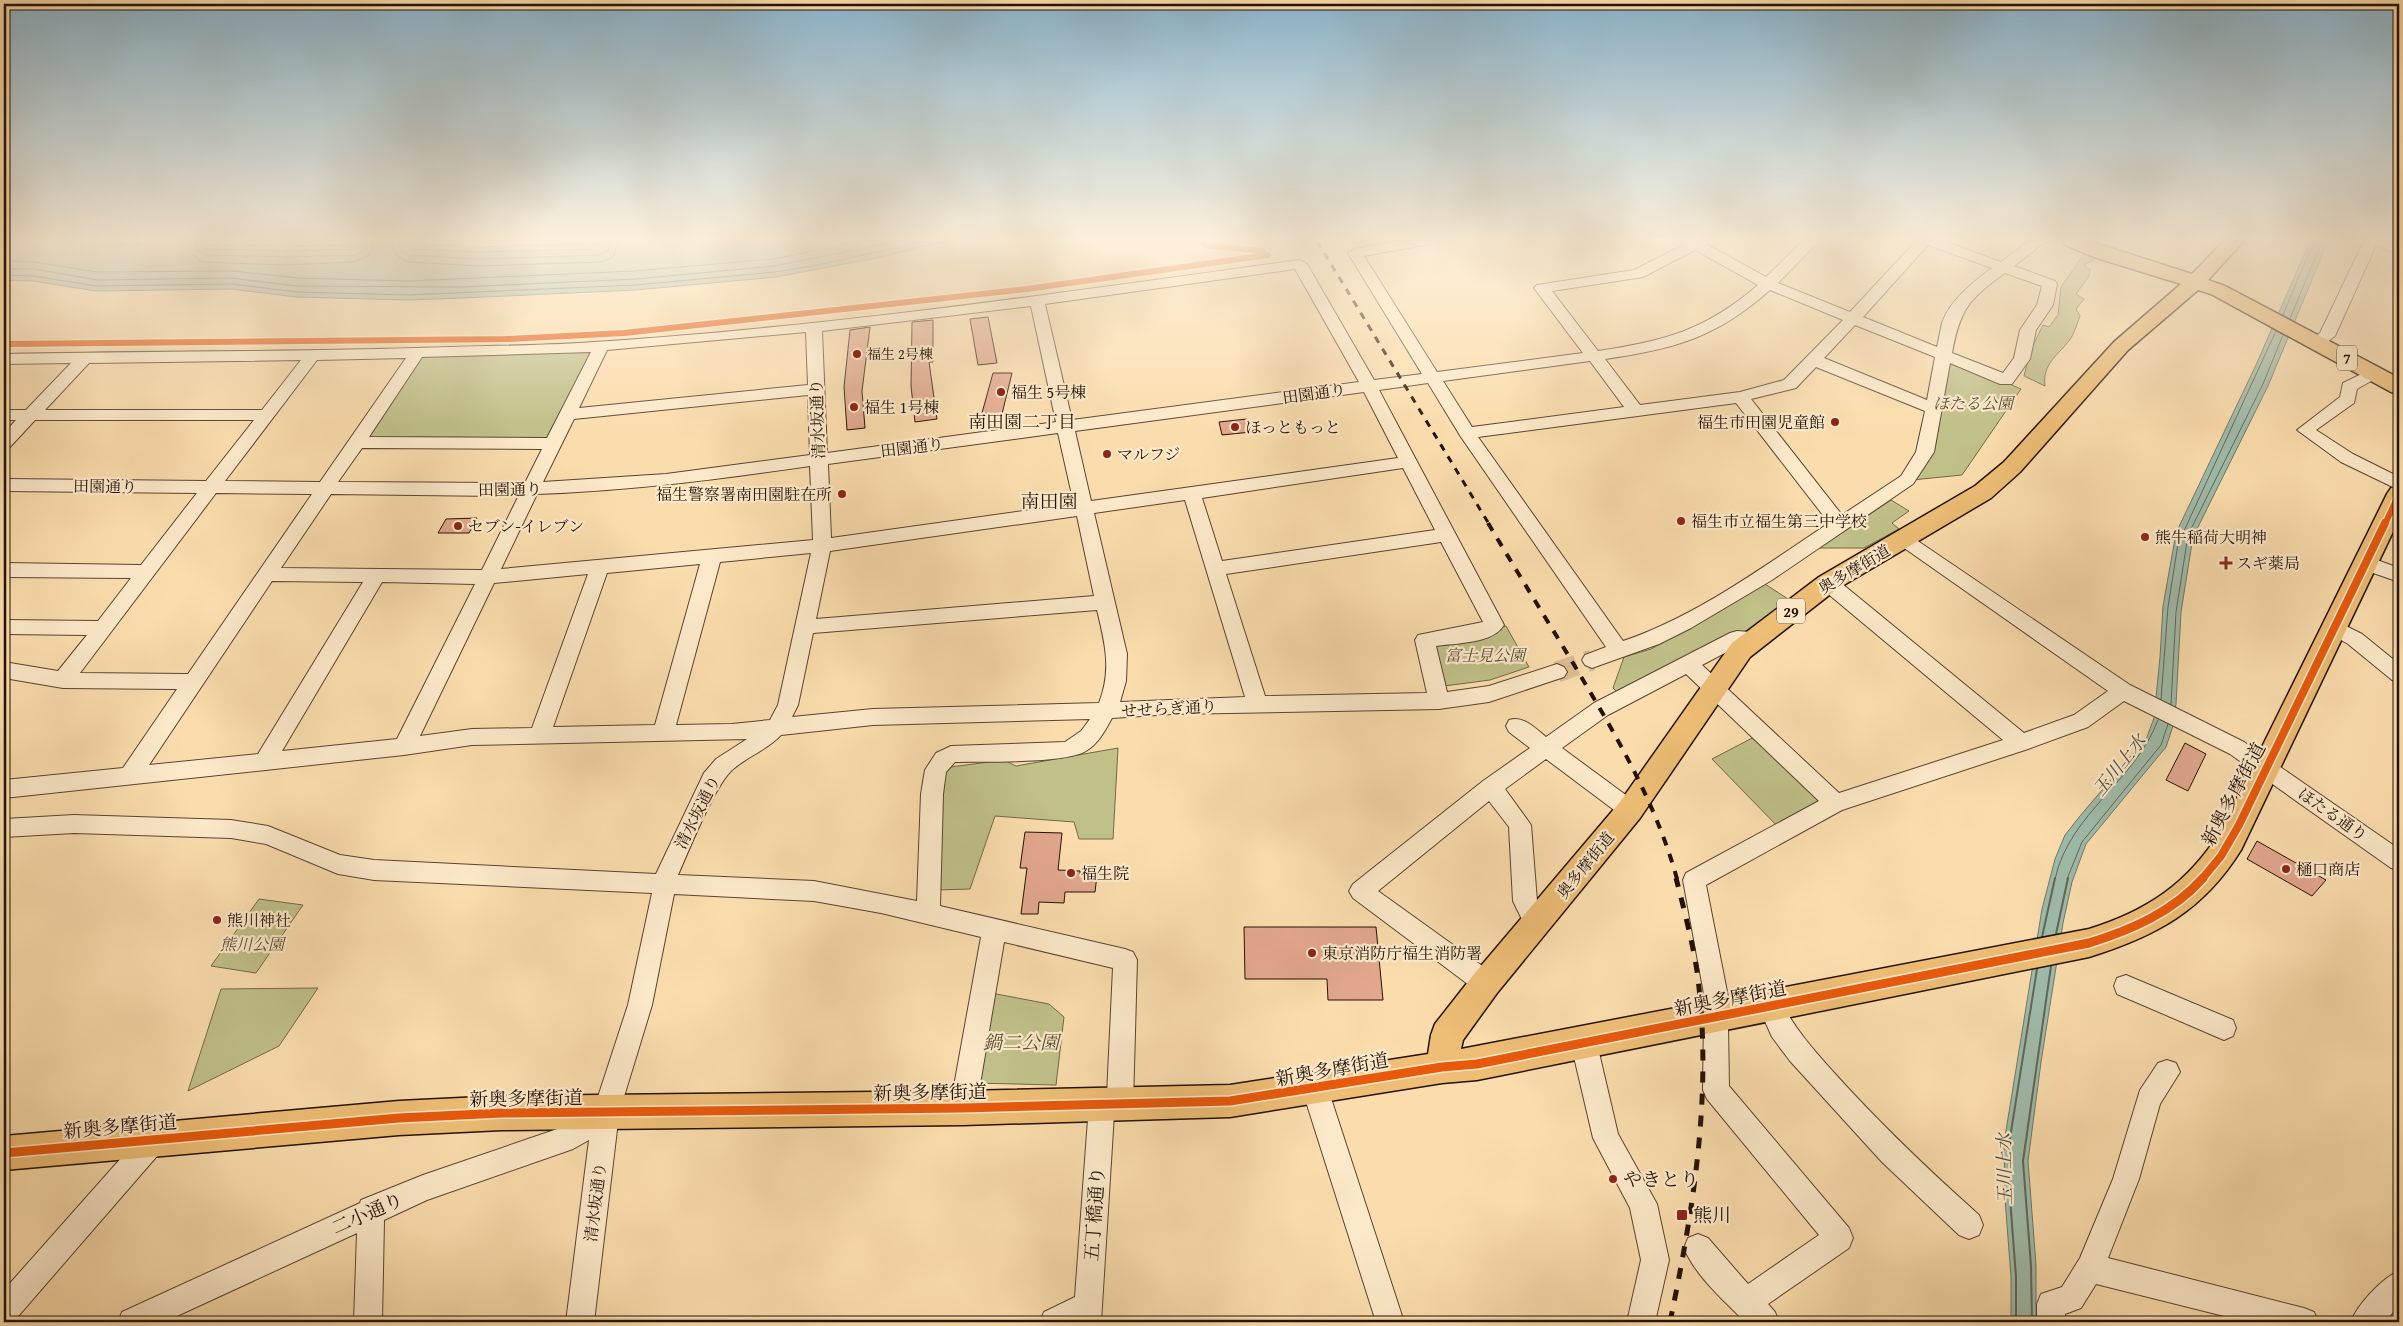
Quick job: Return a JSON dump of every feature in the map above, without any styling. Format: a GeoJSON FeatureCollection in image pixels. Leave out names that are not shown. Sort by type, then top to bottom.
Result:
{"type":"FeatureCollection","features":[{"type":"Feature","properties":{"kind":"main road","name":"奥多摩街道"},"geometry":{"type":"LineString","coordinates":[[1390,1075],[1424,1054],[1446,1035],[1630,810],[1741,650],[1828,583],[1983,492],[2012,467],[2121,346],[2170,303]]}},
{"type":"Feature","properties":{"kind":"main road","name":"7"},"geometry":{"type":"LineString","coordinates":[[2242,303],[2399,387]]}},
{"type":"Feature","properties":{"kind":"main road","name":"新奥多摩街道"},"geometry":{"type":"LineString","coordinates":[[4,1153],[399,1118],[502,1113],[606,1114],[1111,1105],[1230,1101],[1315,1089],[1442,1067],[1477,1064],[2089,943],[2132,929],[2171,907],[2192,889],[2218,858],[2235,832],[2336,628],[2399,494]]}},
{"type":"Feature","properties":{"kind":"main road"},"geometry":{"type":"LineString","coordinates":[[1442,1067],[1446,1035]]}},
{"type":"Feature","properties":{"kind":"street"},"geometry":{"type":"LineString","coordinates":[[4,359],[313,355],[601,347],[814,327],[1021,303]]}},
{"type":"Feature","properties":{"kind":"street"},"geometry":{"type":"LineString","coordinates":[[928,914],[930,812],[936,770],[944,759],[951,754],[1066,750],[1079,746],[1092,733],[1116,685],[1119,674],[1117,654],[1085,508],[1037,303]]}},
{"type":"Feature","properties":{"kind":"street"},"geometry":{"type":"LineString","coordinates":[[1322,303],[1369,386],[1494,625],[1483,631],[1425,640],[1439,701]]}},
{"type":"Feature","properties":{"kind":"street"},"geometry":{"type":"LineString","coordinates":[[1386,303],[1468,433],[1619,651]]}},
{"type":"Feature","properties":{"kind":"street"},"geometry":{"type":"LineString","coordinates":[[1554,303],[1636,411]]}},
{"type":"Feature","properties":{"kind":"street","name":"田園通り"},"geometry":{"type":"LineString","coordinates":[[4,485],[532,490],[666,480],[1630,350],[1695,333],[1716,324],[1745,303]]}},
{"type":"Feature","properties":{"kind":"street"},"geometry":{"type":"LineString","coordinates":[[1815,303],[2006,380],[2022,359],[2028,330],[2046,303]]}},
{"type":"Feature","properties":{"kind":"street"},"geometry":{"type":"LineString","coordinates":[[1468,433],[1740,397],[1790,384],[1867,303]]}},
{"type":"Feature","properties":{"kind":"street"},"geometry":{"type":"LineString","coordinates":[[1592,660],[1652,639],[1684,623],[1765,575],[1841,526],[1914,473],[1925,452],[1950,323],[1963,303]]}},
{"type":"Feature","properties":{"kind":"street"},"geometry":{"type":"LineString","coordinates":[[2317,342],[2327,336],[2342,303]]}},
{"type":"Feature","properties":{"kind":"street","name":"清水坂通り"},"geometry":{"type":"LineString","coordinates":[[580,1322],[606,1114],[640,1005],[664,885],[678,849],[712,779],[724,765],[766,737],[777,726],[788,705],[822,546],[814,327]]}},
{"type":"Feature","properties":{"kind":"street"},"geometry":{"type":"LineString","coordinates":[[404,747],[601,347]]}},
{"type":"Feature","properties":{"kind":"street"},"geometry":{"type":"LineString","coordinates":[[131,774],[418,352]]}},
{"type":"Feature","properties":{"kind":"street"},"geometry":{"type":"LineString","coordinates":[[64,680],[313,355]]}},
{"type":"Feature","properties":{"kind":"street"},"geometry":{"type":"LineString","coordinates":[[4,443],[85,358]]}},
{"type":"Feature","properties":{"kind":"street"},"geometry":{"type":"LineString","coordinates":[[1814,360],[1933,408]]}},
{"type":"Feature","properties":{"kind":"street"},"geometry":{"type":"LineString","coordinates":[[2374,373],[2349,387],[2348,399],[2305,430],[2348,458],[2399,484]]}},
{"type":"Feature","properties":{"kind":"street"},"geometry":{"type":"LineString","coordinates":[[568,414],[816,389]]}},
{"type":"Feature","properties":{"kind":"street"},"geometry":{"type":"LineString","coordinates":[[1740,397],[1841,526]]}},
{"type":"Feature","properties":{"kind":"street"},"geometry":{"type":"LineString","coordinates":[[4,415],[268,414]]}},
{"type":"Feature","properties":{"kind":"street"},"geometry":{"type":"LineString","coordinates":[[356,442],[553,444]]}},
{"type":"Feature","properties":{"kind":"street"},"geometry":{"type":"LineString","coordinates":[[267,574],[488,577],[822,546],[1409,462]]}},
{"type":"Feature","properties":{"kind":"street"},"geometry":{"type":"LineString","coordinates":[[1192,494],[1257,704]]}},
{"type":"Feature","properties":{"kind":"street"},"geometry":{"type":"LineString","coordinates":[[1216,569],[1447,535]]}},
{"type":"Feature","properties":{"kind":"street","name":"ほたる通り"},"geometry":{"type":"LineString","coordinates":[[1903,539],[2123,691],[2237,748],[2399,861]]}},
{"type":"Feature","properties":{"kind":"street"},"geometry":{"type":"LineString","coordinates":[[663,733],[712,556]]}},
{"type":"Feature","properties":{"kind":"street"},"geometry":{"type":"LineString","coordinates":[[2366,563],[2399,575]]}},
{"type":"Feature","properties":{"kind":"street"},"geometry":{"type":"LineString","coordinates":[[540,734],[600,566]]}},
{"type":"Feature","properties":{"kind":"street"},"geometry":{"type":"LineString","coordinates":[[4,570],[147,572]]}},
{"type":"Feature","properties":{"kind":"street"},"geometry":{"type":"LineString","coordinates":[[264,762],[377,576]]}},
{"type":"Feature","properties":{"kind":"street"},"geometry":{"type":"LineString","coordinates":[[1828,583],[2021,743]]}},
{"type":"Feature","properties":{"kind":"street"},"geometry":{"type":"LineString","coordinates":[[804,627],[1105,602]]}},
{"type":"Feature","properties":{"kind":"street"},"geometry":{"type":"LineString","coordinates":[[4,627],[104,628]]}},
{"type":"Feature","properties":{"kind":"street"},"geometry":{"type":"LineString","coordinates":[[2336,628],[2355,639],[2399,675]]}},
{"type":"Feature","properties":{"kind":"street"},"geometry":{"type":"LineString","coordinates":[[1486,984],[1361,891],[1491,787],[1600,710],[1738,638],[1757,638]]}},
{"type":"Feature","properties":{"kind":"street"},"geometry":{"type":"LineString","coordinates":[[1687,663],[1835,803]]}},
{"type":"Feature","properties":{"kind":"street"},"geometry":{"type":"LineString","coordinates":[[4,670],[64,680],[194,682]]}},
{"type":"Feature","properties":{"kind":"street","name":"せせらぎ通り"},"geometry":{"type":"LineString","coordinates":[[4,789],[131,774],[404,747],[472,737],[540,734],[732,732],[873,717],[1104,711],[1172,706],[1439,701],[1489,694],[1557,672]]}},
{"type":"Feature","properties":{"kind":"street"},"geometry":{"type":"LineString","coordinates":[[1746,1302],[1838,1238],[1716,1090],[1718,1017],[1714,972],[1694,880],[1835,803],[2021,743],[2081,720],[2123,691]]}},
{"type":"Feature","properties":{"kind":"street"},"geometry":{"type":"LineString","coordinates":[[1516,726],[1630,810]]}},
{"type":"Feature","properties":{"kind":"street"},"geometry":{"type":"LineString","coordinates":[[1491,787],[1520,825],[1525,901],[1536,925]]}},
{"type":"Feature","properties":{"kind":"street"},"geometry":{"type":"LineString","coordinates":[[4,828],[74,824],[231,829],[268,835],[338,864],[374,870],[814,891],[994,929],[963,1108]]}},
{"type":"Feature","properties":{"kind":"street","name":"五丁橋通り"},"geometry":{"type":"LineString","coordinates":[[994,929],[1125,960],[1111,1105],[1087,1314]]}},
{"type":"Feature","properties":{"kind":"street"},"geometry":{"type":"LineString","coordinates":[[2126,986],[2224,1028]]}},
{"type":"Feature","properties":{"kind":"street"},"geometry":{"type":"LineString","coordinates":[[1770,1006],[1781,1029],[1799,1053],[1891,1154],[1969,1226]]}},
{"type":"Feature","properties":{"kind":"street"},"geometry":{"type":"LineString","coordinates":[[1584,1044],[1606,1138],[1643,1204],[1655,1260],[1641,1322]]}},
{"type":"Feature","properties":{"kind":"street"},"geometry":{"type":"LineString","coordinates":[[2051,1322],[2051,1304],[2071,1298],[2090,1268],[2126,1179],[2149,1099],[2167,1072]]}},
{"type":"Feature","properties":{"kind":"street"},"geometry":{"type":"LineString","coordinates":[[1315,1089],[1390,1322]]}},
{"type":"Feature","properties":{"kind":"street","name":"二小通り"},"geometry":{"type":"LineString","coordinates":[[132,1322],[371,1210],[461,1173],[573,1136],[606,1114]]}},
{"type":"Feature","properties":{"kind":"street"},"geometry":{"type":"LineString","coordinates":[[4,1311],[155,1139]]}},
{"type":"Feature","properties":{"kind":"street"},"geometry":{"type":"LineString","coordinates":[[368,1322],[371,1210]]}},
{"type":"Feature","properties":{"kind":"street"},"geometry":{"type":"LineString","coordinates":[[1698,1248],[1724,1281],[1765,1322]]}},
{"type":"Feature","properties":{"kind":"street"},"geometry":{"type":"LineString","coordinates":[[2090,1268],[2304,1322]]}},
{"type":"Feature","properties":{"kind":"street"},"geometry":{"type":"LineString","coordinates":[[2365,1322],[2399,1285]]}},
{"type":"Feature","properties":{"kind":"street"},"geometry":{"type":"LineString","coordinates":[[1054,1322],[1087,1314]]}},
{"type":"Feature","properties":{"kind":"green space"},"geometry":{"type":"Polygon","coordinates":[[[2059,303],[2081,303],[2076,309],[2080,316],[2075,330],[2071,338],[2049,365],[2046,371],[2045,386],[2024,376],[2030,352],[2043,325],[2049,327],[2058,315],[2059,303]]]}},
{"type":"Feature","properties":{"kind":"green space"},"geometry":{"type":"Polygon","coordinates":[[[595,348],[552,440],[361,439],[418,354],[595,348]]]}},
{"type":"Feature","properties":{"kind":"green space","name":"ほたる公園"},"geometry":{"type":"Polygon","coordinates":[[[1948,357],[2021,389],[1962,475],[1912,480],[1948,357]]]}},
{"type":"Feature","properties":{"kind":"green space"},"geometry":{"type":"Polygon","coordinates":[[[1891,500],[1909,511],[1892,523],[1899,529],[1864,548],[1819,548],[1891,500]]]}},
{"type":"Feature","properties":{"kind":"green space"},"geometry":{"type":"Polygon","coordinates":[[[1765,584],[1788,599],[1760,624],[1619,694],[1613,688],[1624,657],[1651,649],[1765,584]]]}},
{"type":"Feature","properties":{"kind":"green space","name":"富士見公園"},"geometry":{"type":"Polygon","coordinates":[[[1506,626],[1529,667],[1490,680],[1444,686],[1433,638],[1506,626]]]}},
{"type":"Feature","properties":{"kind":"green space"},"geometry":{"type":"Polygon","coordinates":[[[1758,735],[1822,800],[1782,831],[1712,759],[1758,735]]]}},
{"type":"Feature","properties":{"kind":"green space"},"geometry":{"type":"Polygon","coordinates":[[[1118,748],[1113,839],[1079,839],[1074,822],[995,816],[970,889],[937,890],[943,768],[1004,760],[1016,766],[1118,748]]]}},
{"type":"Feature","properties":{"kind":"green space","name":"熊川公園"},"geometry":{"type":"Polygon","coordinates":[[[259,899],[303,905],[256,973],[211,966],[259,899]]]}},
{"type":"Feature","properties":{"kind":"green space"},"geometry":{"type":"Polygon","coordinates":[[[318,988],[279,1046],[188,1091],[221,989],[318,988]]]}},
{"type":"Feature","properties":{"kind":"green space","name":"鍋二公園"},"geometry":{"type":"Polygon","coordinates":[[[991,993],[1049,1004],[1064,1017],[1056,1085],[973,1083],[991,993]]]}},
{"type":"Feature","properties":{"kind":"water"},"geometry":{"type":"Polygon","coordinates":[[[2283,303],[2302,303],[2268,386],[2193,537],[2181,612],[2176,704],[2173,726],[2166,747],[2086,844],[2072,882],[2063,923],[2041,1062],[2028,1161],[2036,1265],[2036,1322],[2011,1322],[2011,1277],[2005,1199],[2004,1143],[2042,909],[2055,859],[2065,835],[2147,737],[2154,718],[2163,606],[2176,533],[2256,365],[2283,303]]]}},
{"type":"Feature","properties":{"kind":"building"},"geometry":{"type":"Polygon","coordinates":[[[988,317],[997,363],[978,365],[970,319],[988,317]]]}},
{"type":"Feature","properties":{"kind":"building"},"geometry":{"type":"Polygon","coordinates":[[[933,320],[933,362],[929,362],[937,419],[915,422],[911,386],[912,322],[933,320]]]}},
{"type":"Feature","properties":{"kind":"building"},"geometry":{"type":"Polygon","coordinates":[[[870,327],[862,391],[865,428],[847,430],[844,387],[850,330],[870,327]]]}},
{"type":"Feature","properties":{"kind":"building","name":"福生 5号棟"},"geometry":{"type":"Polygon","coordinates":[[[993,373],[1012,373],[1002,414],[982,413],[993,373]]]}},
{"type":"Feature","properties":{"kind":"building","name":"ほっともっと"},"geometry":{"type":"Polygon","coordinates":[[[1247,419],[1251,432],[1222,435],[1219,422],[1247,419]]]}},
{"type":"Feature","properties":{"kind":"building","name":"セブン-イレブン"},"geometry":{"type":"Polygon","coordinates":[[[477,518],[469,533],[438,533],[446,519],[477,518]]]}},
{"type":"Feature","properties":{"kind":"building"},"geometry":{"type":"Polygon","coordinates":[[[2185,743],[2206,754],[2188,791],[2166,780],[2185,743]]]}},
{"type":"Feature","properties":{"kind":"building","name":"福生院"},"geometry":{"type":"Polygon","coordinates":[[[1025,832],[1062,833],[1058,870],[1080,871],[1080,875],[1097,875],[1095,892],[1065,892],[1064,903],[1039,902],[1038,914],[1021,914],[1027,868],[1020,868],[1025,832]]]}},
{"type":"Feature","properties":{"kind":"building","name":"樋口商店"},"geometry":{"type":"Polygon","coordinates":[[[2257,841],[2326,880],[2312,896],[2247,859],[2257,841]]]}},
{"type":"Feature","properties":{"kind":"building","name":"東京消防庁福生消防署"},"geometry":{"type":"Polygon","coordinates":[[[1244,927],[1376,927],[1383,1000],[1328,1000],[1327,979],[1245,979],[1244,927]]]}},
{"type":"Feature","properties":{"kind":"tunnel"},"geometry":{"type":"LineString","coordinates":[[1557,672],[1592,660]]}},
{"type":"Feature","properties":{"kind":"railway"},"geometry":{"type":"LineString","coordinates":[[1355,303],[1489,524]]}},
{"type":"Feature","properties":{"kind":"railway"},"geometry":{"type":"LineString","coordinates":[[1488,523],[1618,741],[1658,822],[1677,879]]}},
{"type":"Feature","properties":{"kind":"railway"},"geometry":{"type":"LineString","coordinates":[[1670,1322],[1687,1235],[1699,1148],[1703,1060],[1697,971],[1676,878]]}},
{"type":"Feature","properties":{"kind":"cycle path"},"geometry":{"type":"LineString","coordinates":[[4,344],[507,339],[624,333],[900,303]]}},
{"type":"Feature","properties":{"kind":"cycle path"},"geometry":{"type":"LineString","coordinates":[[4,1153],[399,1118],[502,1113],[963,1108],[1230,1101],[1315,1089],[1442,1067],[1477,1064],[2089,943],[2119,933],[2161,913],[2198,884],[2221,856],[2247,809],[2399,494]]}},
{"type":"Feature","properties":{"kind":"place","name":"福生 2号棟"},"geometry":{"type":"Point","coordinates":[857,354]}},
{"type":"Feature","properties":{"kind":"place","name":"福生 5号棟"},"geometry":{"type":"Point","coordinates":[1001,392]}},
{"type":"Feature","properties":{"kind":"place","name":"福生 1号棟"},"geometry":{"type":"Point","coordinates":[854,407]}},
{"type":"Feature","properties":{"kind":"place","name":"福生市田園児童館"},"geometry":{"type":"Point","coordinates":[1835,422]}},
{"type":"Feature","properties":{"kind":"place","name":"ほっともっと"},"geometry":{"type":"Point","coordinates":[1235,427]}},
{"type":"Feature","properties":{"kind":"place","name":"マルフジ"},"geometry":{"type":"Point","coordinates":[1107,454]}},
{"type":"Feature","properties":{"kind":"place","name":"福生警察署南田園駐在所"},"geometry":{"type":"Point","coordinates":[842,494]}},
{"type":"Feature","properties":{"kind":"place","name":"福生市立福生第三中学校"},"geometry":{"type":"Point","coordinates":[1681,521]}},
{"type":"Feature","properties":{"kind":"place","name":"セブン-イレブン"},"geometry":{"type":"Point","coordinates":[458,526]}},
{"type":"Feature","properties":{"kind":"place","name":"熊牛稲荷大明神"},"geometry":{"type":"Point","coordinates":[2145,537]}},
{"type":"Feature","properties":{"kind":"place","name":"スギ薬局"},"geometry":{"type":"Point","coordinates":[2226,563]}},
{"type":"Feature","properties":{"kind":"place","name":"樋口商店"},"geometry":{"type":"Point","coordinates":[2286,869]}},
{"type":"Feature","properties":{"kind":"place","name":"福生院"},"geometry":{"type":"Point","coordinates":[1071,873]}},
{"type":"Feature","properties":{"kind":"place","name":"熊川神社"},"geometry":{"type":"Point","coordinates":[217,920]}},
{"type":"Feature","properties":{"kind":"place","name":"東京消防庁福生消防署"},"geometry":{"type":"Point","coordinates":[1312,953]}},
{"type":"Feature","properties":{"kind":"place","name":"やきとり"},"geometry":{"type":"Point","coordinates":[1613,1179]}},
{"type":"Feature","properties":{"kind":"place","name":"熊川"},"geometry":{"type":"Point","coordinates":[1682,1215]}},
{"type":"Feature","properties":{"kind":"district","name":"南田園二丁目"},"geometry":{"type":"Point","coordinates":[1022,421]}},
{"type":"Feature","properties":{"kind":"district","name":"南田園"},"geometry":{"type":"Point","coordinates":[1049,501]}},
{"type":"Feature","properties":{"kind":"water label","name":"玉川上水"},"geometry":{"type":"Point","coordinates":[2119,765]}},
{"type":"Feature","properties":{"kind":"water label","name":"玉川上水"},"geometry":{"type":"Point","coordinates":[2004,1169]}}]}
